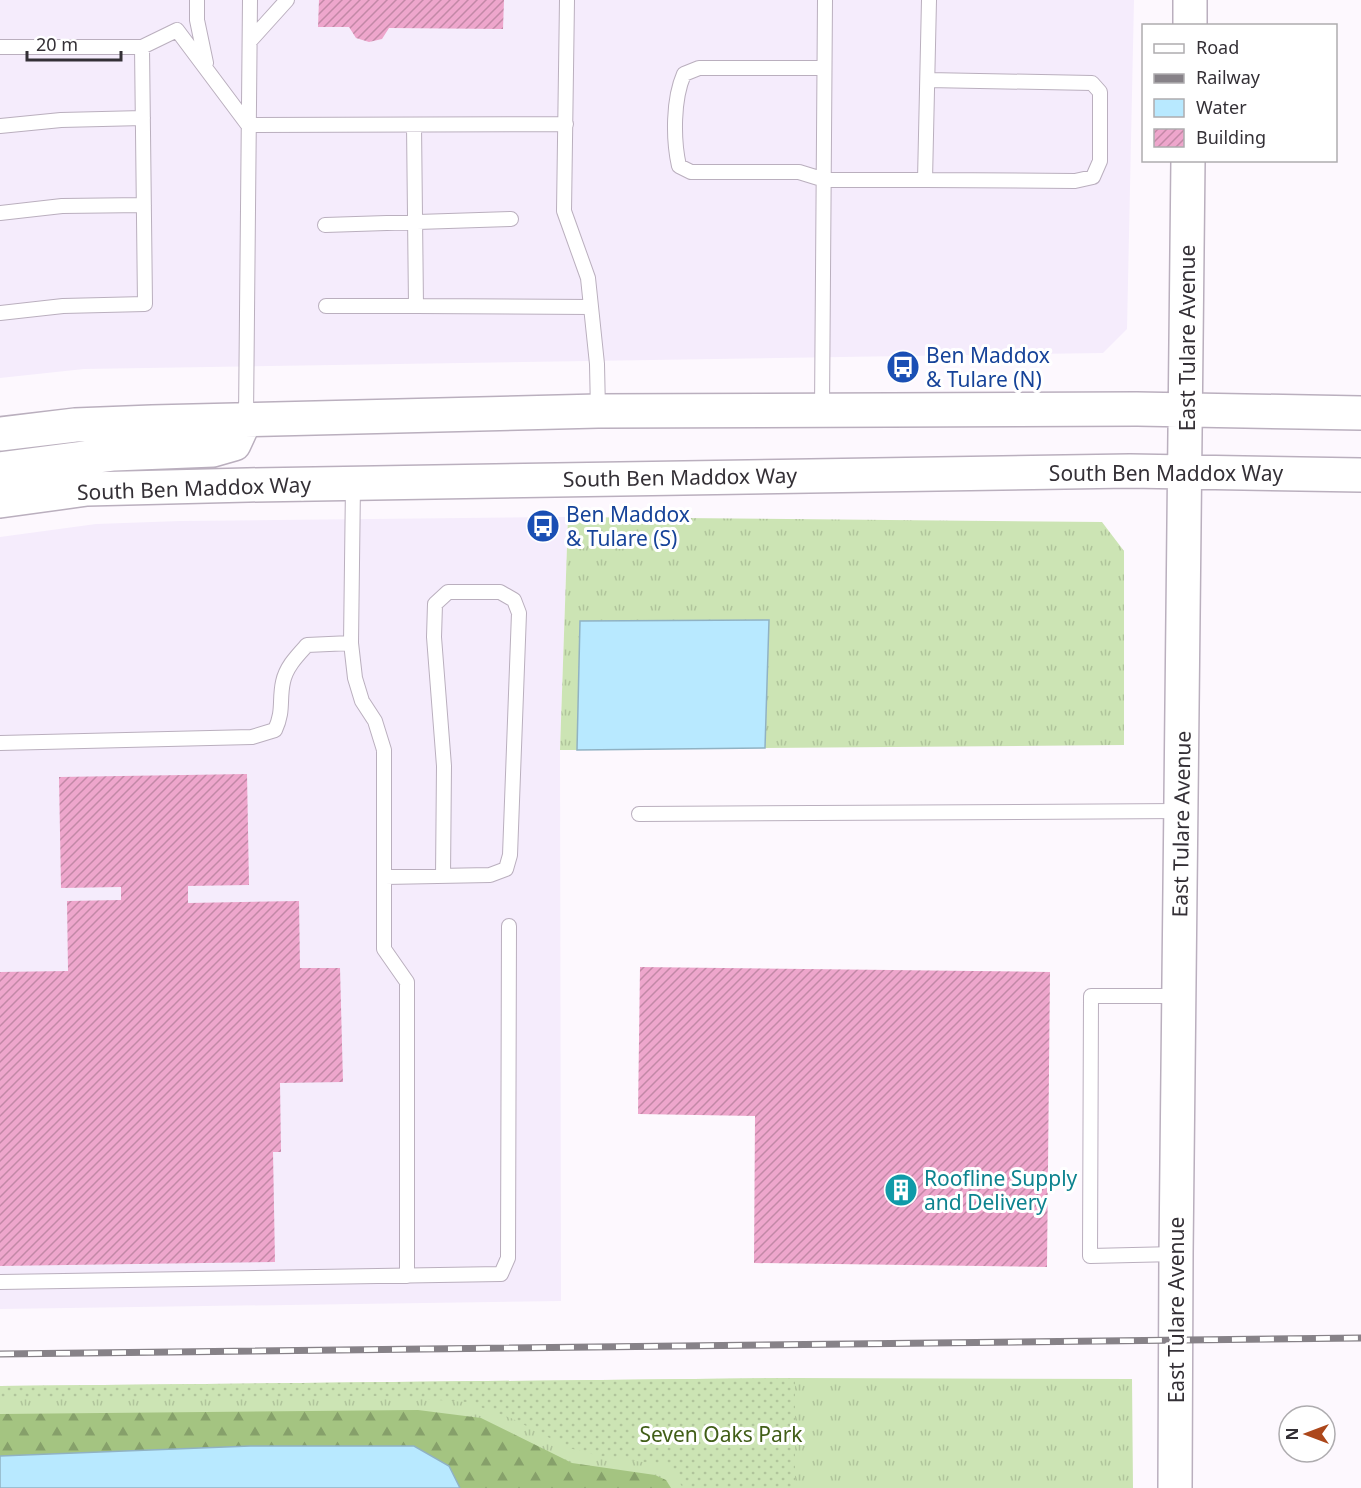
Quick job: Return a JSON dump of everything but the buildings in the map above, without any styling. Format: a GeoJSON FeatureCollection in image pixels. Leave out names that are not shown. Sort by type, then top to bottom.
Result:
{"type":"FeatureCollection","features":[{"type":"Feature","properties":{"kind":"main road"},"geometry":{"type":"LineString","coordinates":[[1190,0],[1190,24]]}},
{"type":"Feature","properties":{"kind":"main road","name":"East Tulare Avenue"},"geometry":{"type":"LineString","coordinates":[[1175,1488],[1178,996],[1188,162]]}},
{"type":"Feature","properties":{"kind":"main road"},"geometry":{"type":"LineString","coordinates":[[0,434],[75,424],[598,411],[1186,410],[1361,413]]}},
{"type":"Feature","properties":{"kind":"main road"},"geometry":{"type":"LineString","coordinates":[[0,469],[114,454],[213,450],[234,444],[246,418]]}},
{"type":"Feature","properties":{"kind":"main road","name":"South Ben Maddox Way"},"geometry":{"type":"LineString","coordinates":[[0,501],[87,489],[828,475],[1186,472],[1361,475]]}},
{"type":"Feature","properties":{"kind":"lane"},"geometry":{"type":"LineString","coordinates":[[197,0],[197,20],[207,68]]}},
{"type":"Feature","properties":{"kind":"lane"},"geometry":{"type":"LineString","coordinates":[[246,418],[250,0]]}},
{"type":"Feature","properties":{"kind":"lane"},"geometry":{"type":"LineString","coordinates":[[249,41],[287,0]]}},
{"type":"Feature","properties":{"kind":"lane"},"geometry":{"type":"LineString","coordinates":[[567,0],[564,211],[588,278],[598,411]]}},
{"type":"Feature","properties":{"kind":"lane"},"geometry":{"type":"LineString","coordinates":[[822,412],[825,0]]}},
{"type":"Feature","properties":{"kind":"lane"},"geometry":{"type":"LineString","coordinates":[[925,180],[929,0]]}},
{"type":"Feature","properties":{"kind":"lane"},"geometry":{"type":"LineString","coordinates":[[0,47],[142,47],[177,30],[248,125]]}},
{"type":"Feature","properties":{"kind":"lane"},"geometry":{"type":"LineString","coordinates":[[0,313],[63,306],[145,304],[142,47]]}},
{"type":"Feature","properties":{"kind":"lane"},"geometry":{"type":"LineString","coordinates":[[824,68],[699,68],[684,74],[678,87],[676,153],[679,166],[691,172],[799,172],[825,180],[1075,180],[1093,177],[1100,161],[1100,92],[1092,83],[928,80]]}},
{"type":"Feature","properties":{"kind":"lane"},"geometry":{"type":"LineString","coordinates":[[0,126],[61,120],[143,118]]}},
{"type":"Feature","properties":{"kind":"lane"},"geometry":{"type":"LineString","coordinates":[[248,125],[566,124]]}},
{"type":"Feature","properties":{"kind":"lane"},"geometry":{"type":"LineString","coordinates":[[414,125],[416,306]]}},
{"type":"Feature","properties":{"kind":"lane"},"geometry":{"type":"LineString","coordinates":[[0,213],[62,206],[144,205]]}},
{"type":"Feature","properties":{"kind":"lane"},"geometry":{"type":"LineString","coordinates":[[325,225],[511,219]]}},
{"type":"Feature","properties":{"kind":"lane"},"geometry":{"type":"LineString","coordinates":[[326,306],[591,307]]}},
{"type":"Feature","properties":{"kind":"lane"},"geometry":{"type":"LineString","coordinates":[[353,484],[351,643],[355,678],[362,701],[375,722],[384,750],[384,949],[407,982],[407,1276]]}},
{"type":"Feature","properties":{"kind":"lane"},"geometry":{"type":"LineString","coordinates":[[385,878],[443,876],[490,874],[506,869],[510,855],[519,613],[514,600],[500,592],[448,592],[435,604],[434,637],[444,766],[443,876]]}},
{"type":"Feature","properties":{"kind":"lane"},"geometry":{"type":"LineString","coordinates":[[0,743],[252,737],[275,730],[282,715],[283,682],[292,661],[307,645],[351,643]]}},
{"type":"Feature","properties":{"kind":"lane"},"geometry":{"type":"LineString","coordinates":[[639,814],[1181,811]]}},
{"type":"Feature","properties":{"kind":"lane"},"geometry":{"type":"LineString","coordinates":[[0,1282],[501,1274],[508,1258],[509,926]]}},
{"type":"Feature","properties":{"kind":"lane"},"geometry":{"type":"LineString","coordinates":[[1176,1254],[1090,1256],[1091,996],[1178,996]]}},
{"type":"Feature","properties":{"kind":"shaded area"},"geometry":{"type":"Polygon","coordinates":[[[0,0],[1134,0],[1127,329],[1103,353],[84,369],[0,378],[0,0]]]}},
{"type":"Feature","properties":{"kind":"shaded area"},"geometry":{"type":"Polygon","coordinates":[[[568,517],[560,750],[561,1301],[0,1309],[0,537],[96,524],[180,521],[568,517]]]}},
{"type":"Feature","properties":{"kind":"green space"},"geometry":{"type":"Polygon","coordinates":[[[568,517],[1102,522],[1124,551],[1124,745],[765,748],[769,620],[580,621],[577,750],[560,750],[568,517]]]}},
{"type":"Feature","properties":{"kind":"green space","name":"Seven Oaks Park"},"geometry":{"type":"Polygon","coordinates":[[[795,1378],[1132,1379],[1133,1488],[0,1488],[0,1386],[795,1378]]]}},
{"type":"Feature","properties":{"kind":"green space"},"geometry":{"type":"Polygon","coordinates":[[[795,1378],[795,1488],[683,1488],[673,1472],[664,1465],[600,1456],[569,1448],[511,1418],[466,1402],[380,1396],[0,1399],[0,1386],[795,1378]]]}},
{"type":"Feature","properties":{"kind":"green space"},"geometry":{"type":"Polygon","coordinates":[[[418,1410],[481,1418],[572,1463],[655,1475],[666,1480],[671,1488],[0,1488],[0,1414],[418,1410]]]}},
{"type":"Feature","properties":{"kind":"water"},"geometry":{"type":"Polygon","coordinates":[[[769,620],[765,748],[577,750],[580,621],[769,620]]]}},
{"type":"Feature","properties":{"kind":"water"},"geometry":{"type":"Polygon","coordinates":[[[250,1446],[414,1446],[449,1466],[460,1488],[0,1488],[0,1456],[250,1446]]]}},
{"type":"Feature","properties":{"kind":"railway"},"geometry":{"type":"LineString","coordinates":[[0,1354],[1361,1338]]}},
{"type":"Feature","properties":{"kind":"place","name":"Ben Maddox & Tulare (N)"},"geometry":{"type":"Point","coordinates":[903,367]}},
{"type":"Feature","properties":{"kind":"place","name":"Ben Maddox & Tulare (S)"},"geometry":{"type":"Point","coordinates":[543,526]}},
{"type":"Feature","properties":{"kind":"place","name":"Roofline Supply and Delivery"},"geometry":{"type":"Point","coordinates":[901,1190]}}]}
